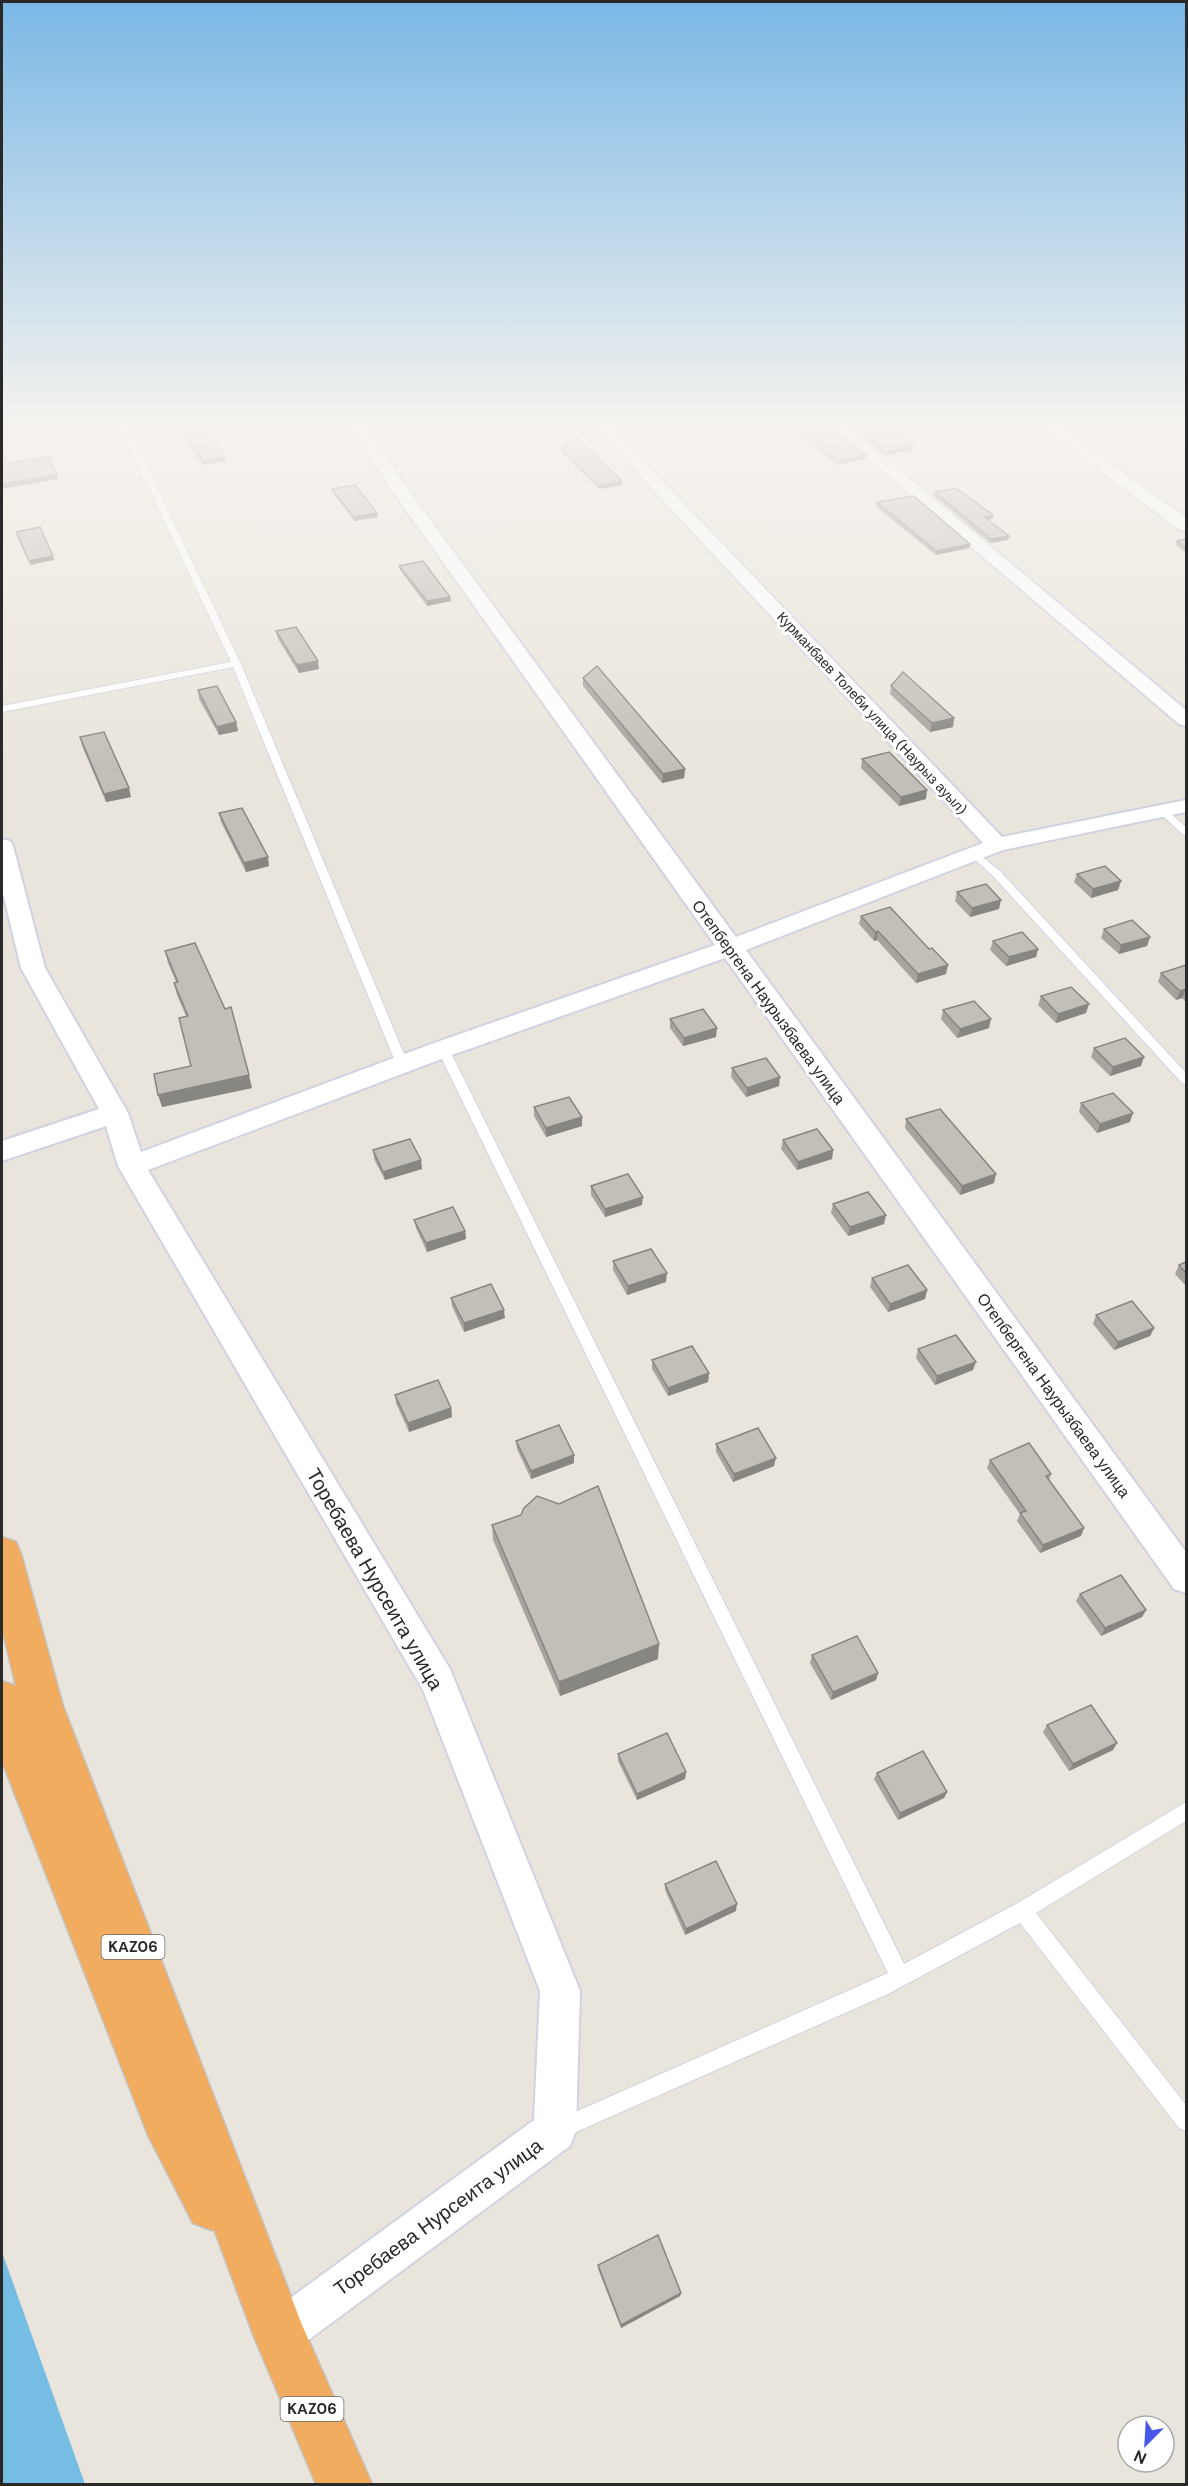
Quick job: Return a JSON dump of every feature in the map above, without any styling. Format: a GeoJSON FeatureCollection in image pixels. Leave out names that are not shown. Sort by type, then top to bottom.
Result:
{"type":"FeatureCollection","features":[{"type":"Feature","properties":{"kind":"highway","name":"KАZ06"},"geometry":{"type":"LineString","coordinates":[[2,1554],[42,1706],[279,2334],[344,2484]]}},
{"type":"Feature","properties":{"kind":"highway","name":"KАZ06"},"geometry":{"type":"LineString","coordinates":[[2,1700],[7,1722],[165,2118],[279,2334]]}},
{"type":"Feature","properties":{"kind":"street","name":"Отепбергена Наурызбаева улица"},"geometry":{"type":"LineString","coordinates":[[435,539],[1186,1578]]}},
{"type":"Feature","properties":{"kind":"street","name":"Курманбаев Толеби улица (Наурыз ауыл)"},"geometry":{"type":"LineString","coordinates":[[704,539],[986,850]]}},
{"type":"Feature","properties":{"kind":"street"},"geometry":{"type":"LineString","coordinates":[[971,539],[1186,720]]}},
{"type":"Feature","properties":{"kind":"street"},"geometry":{"type":"LineString","coordinates":[[132,1166],[403,1066],[443,1049],[729,948],[986,850],[1175,808]]}},
{"type":"Feature","properties":{"kind":"street","name":"Торебаева Нурсеита улица"},"geometry":{"type":"LineString","coordinates":[[2,846],[33,968],[116,1113],[132,1166],[437,1681],[560,1991],[555,2131],[279,2334]]}},
{"type":"Feature","properties":{"kind":"street"},"geometry":{"type":"LineString","coordinates":[[2,1151],[116,1113]]}},
{"type":"Feature","properties":{"kind":"lane"},"geometry":{"type":"LineString","coordinates":[[177,539],[237,664],[403,1066]]}},
{"type":"Feature","properties":{"kind":"lane"},"geometry":{"type":"LineString","coordinates":[[2,709],[237,664]]}},
{"type":"Feature","properties":{"kind":"lane"},"geometry":{"type":"LineString","coordinates":[[1175,808],[1186,832]]}},
{"type":"Feature","properties":{"kind":"lane"},"geometry":{"type":"LineString","coordinates":[[986,850],[997,874],[1186,1080]]}},
{"type":"Feature","properties":{"kind":"lane"},"geometry":{"type":"LineString","coordinates":[[443,1049],[900,1977]]}},
{"type":"Feature","properties":{"kind":"lane"},"geometry":{"type":"LineString","coordinates":[[555,2131],[900,1977],[1023,1911],[1186,1811]]}},
{"type":"Feature","properties":{"kind":"lane"},"geometry":{"type":"LineString","coordinates":[[1023,1911],[1186,2121]]}},
{"type":"Feature","properties":{"kind":"water"},"geometry":{"type":"Polygon","coordinates":[[[2,2252],[85,2484],[2,2484],[2,2252]]]}},
{"type":"Feature","properties":{"kind":"building"},"geometry":{"type":"Polygon","coordinates":[[[19,539],[45,539],[53,556],[29,561],[19,539]]]}},
{"type":"Feature","properties":{"kind":"building"},"geometry":{"type":"Polygon","coordinates":[[[922,539],[964,539],[970,544],[936,551],[922,539]]]}},
{"type":"Feature","properties":{"kind":"building"},"geometry":{"type":"Polygon","coordinates":[[[1186,539],[1186,548],[1177,541],[1186,539]]]}},
{"type":"Feature","properties":{"kind":"building"},"geometry":{"type":"Polygon","coordinates":[[[423,561],[450,597],[427,601],[399,566],[423,561]]]}},
{"type":"Feature","properties":{"kind":"building"},"geometry":{"type":"Polygon","coordinates":[[[296,627],[318,661],[297,665],[276,631],[296,627]]]}},
{"type":"Feature","properties":{"kind":"building"},"geometry":{"type":"Polygon","coordinates":[[[597,666],[685,769],[663,774],[583,678],[597,666]]]}},
{"type":"Feature","properties":{"kind":"building"},"geometry":{"type":"Polygon","coordinates":[[[903,672],[954,718],[932,723],[891,686],[903,672]]]}},
{"type":"Feature","properties":{"kind":"building"},"geometry":{"type":"Polygon","coordinates":[[[217,686],[236,722],[217,727],[198,690],[217,686]]]}},
{"type":"Feature","properties":{"kind":"building"},"geometry":{"type":"Polygon","coordinates":[[[104,732],[129,788],[104,794],[80,737],[104,732]]]}},
{"type":"Feature","properties":{"kind":"building"},"geometry":{"type":"Polygon","coordinates":[[[889,752],[927,790],[901,797],[862,759],[889,752]]]}},
{"type":"Feature","properties":{"kind":"building"},"geometry":{"type":"Polygon","coordinates":[[[242,808],[268,857],[244,863],[219,813],[242,808]]]}},
{"type":"Feature","properties":{"kind":"building"},"geometry":{"type":"Polygon","coordinates":[[[1105,866],[1121,881],[1093,889],[1077,874],[1105,866]]]}},
{"type":"Feature","properties":{"kind":"building"},"geometry":{"type":"Polygon","coordinates":[[[986,884],[1001,900],[972,908],[957,892],[986,884]]]}},
{"type":"Feature","properties":{"kind":"building"},"geometry":{"type":"Polygon","coordinates":[[[890,907],[929,949],[932,948],[948,965],[918,974],[861,916],[890,907]]]}},
{"type":"Feature","properties":{"kind":"building"},"geometry":{"type":"Polygon","coordinates":[[[1132,920],[1150,937],[1121,945],[1104,929],[1132,920]]]}},
{"type":"Feature","properties":{"kind":"building"},"geometry":{"type":"Polygon","coordinates":[[[1022,932],[1038,949],[1009,957],[993,941],[1022,932]]]}},
{"type":"Feature","properties":{"kind":"building"},"geometry":{"type":"Polygon","coordinates":[[[195,943],[225,1009],[231,1007],[249,1075],[158,1095],[154,1074],[191,1066],[179,1018],[188,1016],[174,983],[178,982],[165,951],[195,943]]]}},
{"type":"Feature","properties":{"kind":"building"},"geometry":{"type":"Polygon","coordinates":[[[1186,965],[1186,989],[1180,991],[1161,973],[1186,965]]]}},
{"type":"Feature","properties":{"kind":"building"},"geometry":{"type":"Polygon","coordinates":[[[1071,987],[1089,1004],[1058,1014],[1041,996],[1071,987]]]}},
{"type":"Feature","properties":{"kind":"building"},"geometry":{"type":"Polygon","coordinates":[[[974,1001],[991,1019],[960,1029],[943,1010],[974,1001]]]}},
{"type":"Feature","properties":{"kind":"building"},"geometry":{"type":"Polygon","coordinates":[[[703,1009],[717,1028],[684,1038],[670,1019],[703,1009]]]}},
{"type":"Feature","properties":{"kind":"building"},"geometry":{"type":"Polygon","coordinates":[[[1125,1038],[1144,1057],[1113,1067],[1094,1048],[1125,1038]]]}},
{"type":"Feature","properties":{"kind":"building"},"geometry":{"type":"Polygon","coordinates":[[[766,1058],[780,1077],[747,1088],[732,1068],[766,1058]]]}},
{"type":"Feature","properties":{"kind":"building"},"geometry":{"type":"Polygon","coordinates":[[[1113,1093],[1133,1113],[1100,1124],[1081,1103],[1113,1093]]]}},
{"type":"Feature","properties":{"kind":"building"},"geometry":{"type":"Polygon","coordinates":[[[569,1097],[582,1117],[546,1128],[534,1107],[569,1097]]]}},
{"type":"Feature","properties":{"kind":"building"},"geometry":{"type":"Polygon","coordinates":[[[940,1109],[996,1174],[962,1186],[906,1119],[940,1109]]]}},
{"type":"Feature","properties":{"kind":"building"},"geometry":{"type":"Polygon","coordinates":[[[817,1129],[833,1150],[798,1162],[783,1140],[817,1129]]]}},
{"type":"Feature","properties":{"kind":"building"},"geometry":{"type":"Polygon","coordinates":[[[410,1139],[421,1160],[383,1172],[373,1150],[410,1139]]]}},
{"type":"Feature","properties":{"kind":"building"},"geometry":{"type":"Polygon","coordinates":[[[628,1174],[643,1197],[605,1209],[591,1186],[628,1174]]]}},
{"type":"Feature","properties":{"kind":"building"},"geometry":{"type":"Polygon","coordinates":[[[868,1192],[886,1215],[850,1227],[833,1204],[868,1192]]]}},
{"type":"Feature","properties":{"kind":"building"},"geometry":{"type":"Polygon","coordinates":[[[453,1207],[465,1231],[426,1243],[414,1220],[453,1207]]]}},
{"type":"Feature","properties":{"kind":"building"},"geometry":{"type":"Polygon","coordinates":[[[651,1249],[667,1273],[628,1286],[613,1261],[651,1249]]]}},
{"type":"Feature","properties":{"kind":"building"},"geometry":{"type":"Polygon","coordinates":[[[1186,1262],[1186,1273],[1179,1265],[1186,1262]]]}},
{"type":"Feature","properties":{"kind":"building"},"geometry":{"type":"Polygon","coordinates":[[[908,1265],[927,1290],[890,1304],[872,1278],[908,1265]]]}},
{"type":"Feature","properties":{"kind":"building"},"geometry":{"type":"Polygon","coordinates":[[[491,1284],[504,1310],[464,1323],[451,1298],[491,1284]]]}},
{"type":"Feature","properties":{"kind":"building"},"geometry":{"type":"Polygon","coordinates":[[[1132,1301],[1154,1328],[1118,1342],[1096,1315],[1132,1301]]]}},
{"type":"Feature","properties":{"kind":"building"},"geometry":{"type":"Polygon","coordinates":[[[956,1335],[976,1362],[937,1376],[918,1349],[956,1335]]]}},
{"type":"Feature","properties":{"kind":"building"},"geometry":{"type":"Polygon","coordinates":[[[692,1346],[709,1373],[668,1388],[652,1360],[692,1346]]]}},
{"type":"Feature","properties":{"kind":"building"},"geometry":{"type":"Polygon","coordinates":[[[438,1380],[451,1408],[408,1423],[395,1395],[438,1380]]]}},
{"type":"Feature","properties":{"kind":"building"},"geometry":{"type":"Polygon","coordinates":[[[559,1425],[574,1455],[531,1471],[516,1441],[559,1425]]]}},
{"type":"Feature","properties":{"kind":"building"},"geometry":{"type":"Polygon","coordinates":[[[758,1428],[776,1458],[734,1474],[716,1444],[758,1428]]]}},
{"type":"Feature","properties":{"kind":"building"},"geometry":{"type":"Polygon","coordinates":[[[1029,1443],[1051,1474],[1046,1476],[1084,1528],[1043,1545],[1020,1513],[1026,1511],[990,1460],[1029,1443]]]}},
{"type":"Feature","properties":{"kind":"building"},"geometry":{"type":"Polygon","coordinates":[[[598,1486],[659,1644],[559,1682],[492,1525],[521,1515],[524,1508],[537,1496],[559,1504],[598,1486]]]}},
{"type":"Feature","properties":{"kind":"building"},"geometry":{"type":"Polygon","coordinates":[[[1121,1575],[1146,1610],[1105,1628],[1080,1594],[1121,1575]]]}},
{"type":"Feature","properties":{"kind":"building"},"geometry":{"type":"Polygon","coordinates":[[[857,1636],[878,1673],[833,1692],[812,1655],[857,1636]]]}},
{"type":"Feature","properties":{"kind":"building"},"geometry":{"type":"Polygon","coordinates":[[[1091,1705],[1117,1743],[1073,1764],[1047,1725],[1091,1705]]]}},
{"type":"Feature","properties":{"kind":"building"},"geometry":{"type":"Polygon","coordinates":[[[667,1733],[686,1772],[637,1794],[618,1754],[667,1733]]]}},
{"type":"Feature","properties":{"kind":"building"},"geometry":{"type":"Polygon","coordinates":[[[923,1751],[947,1792],[900,1813],[877,1773],[923,1751]]]}},
{"type":"Feature","properties":{"kind":"building"},"geometry":{"type":"Polygon","coordinates":[[[716,1861],[737,1904],[686,1929],[665,1884],[716,1861]]]}},
{"type":"Feature","properties":{"kind":"building"},"geometry":{"type":"Polygon","coordinates":[[[658,2235],[681,2293],[621,2325],[598,2265],[658,2235]]]}}]}
